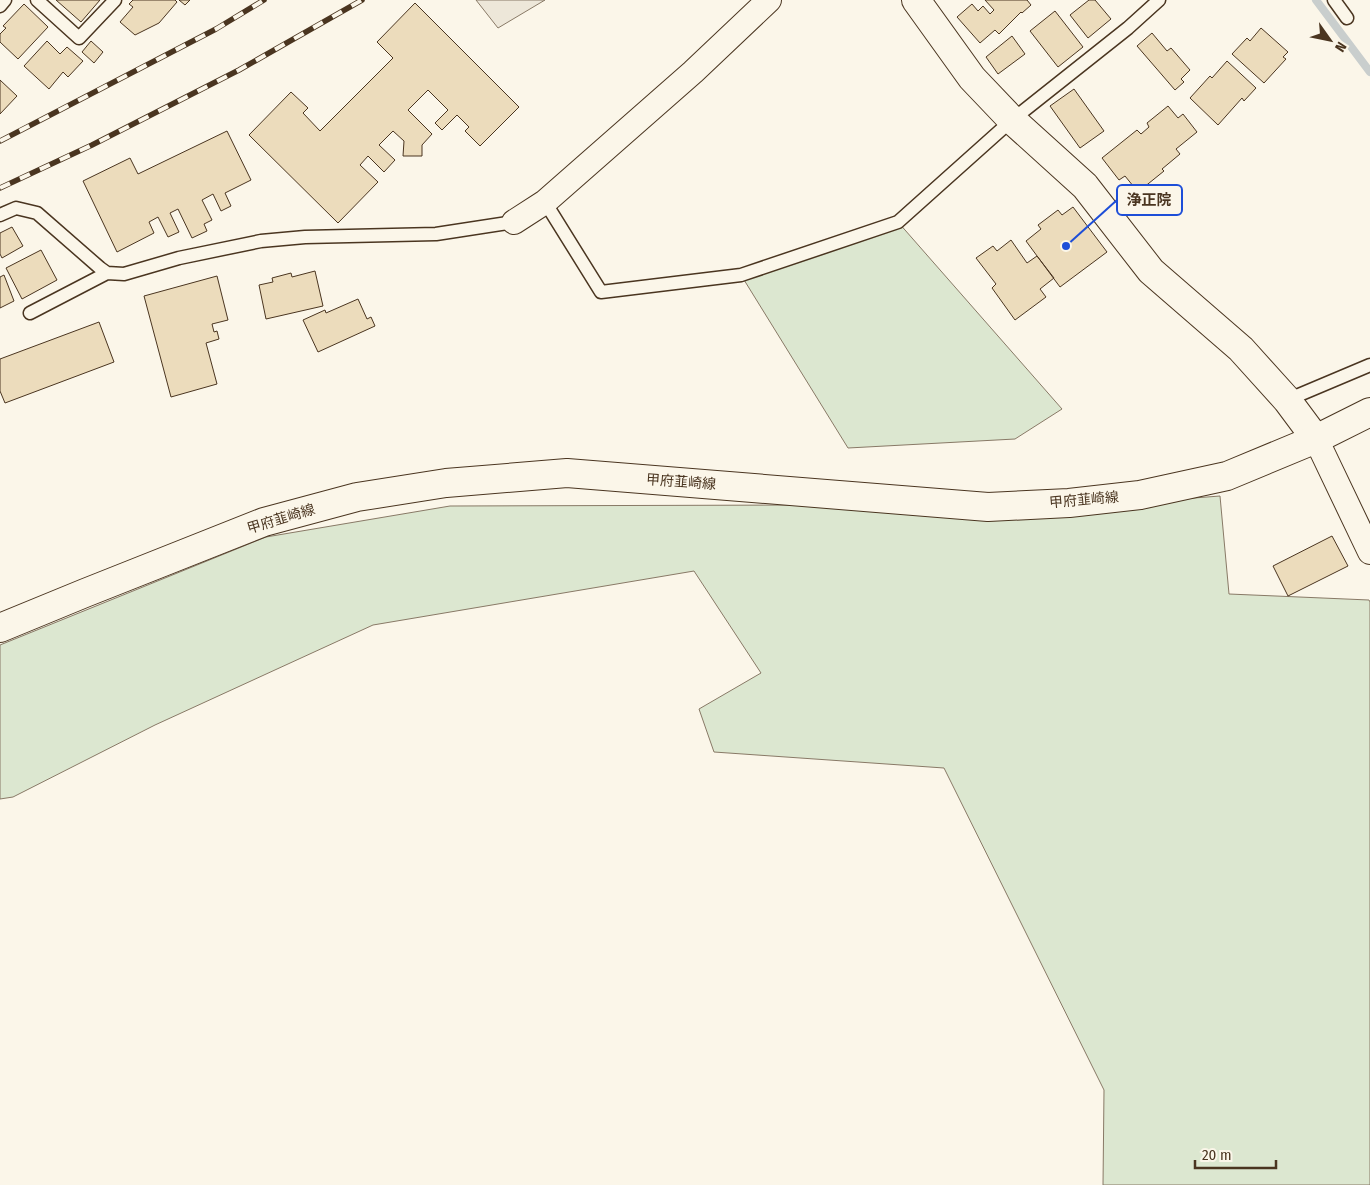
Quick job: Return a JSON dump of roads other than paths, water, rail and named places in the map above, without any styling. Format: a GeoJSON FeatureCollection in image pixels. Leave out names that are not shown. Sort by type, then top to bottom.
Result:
{"type":"FeatureCollection","features":[{"type":"Feature","properties":{"kind":"main road"},"geometry":{"type":"LineString","coordinates":[[916,0],[972,78],[1012,120],[1085,186],[1152,271],[1241,349],[1287,400],[1316,439]]}},
{"type":"Feature","properties":{"kind":"main road","name":"甲府韮崎線"},"geometry":{"type":"LineString","coordinates":[[0,628],[264,522],[356,497],[446,483],[566,473],[988,507],[1069,503],[1140,495],[1227,476],[1316,439],[1370,412]]}},
{"type":"Feature","properties":{"kind":"street"},"geometry":{"type":"LineString","coordinates":[[514,222],[545,202],[693,72],[769,0]]}},
{"type":"Feature","properties":{"kind":"street"},"geometry":{"type":"LineString","coordinates":[[1316,439],[1370,552]]}},
{"type":"Feature","properties":{"kind":"lane"},"geometry":{"type":"LineString","coordinates":[[0,6],[5,0]]}},
{"type":"Feature","properties":{"kind":"lane"},"geometry":{"type":"LineString","coordinates":[[37,0],[79,38],[115,0]]}},
{"type":"Feature","properties":{"kind":"lane"},"geometry":{"type":"LineString","coordinates":[[545,202],[601,292],[741,275],[898,222],[1012,120],[1128,28],[1159,0]]}},
{"type":"Feature","properties":{"kind":"lane"},"geometry":{"type":"LineString","coordinates":[[1334,0],[1347,18]]}},
{"type":"Feature","properties":{"kind":"lane"},"geometry":{"type":"LineString","coordinates":[[0,216],[16,208],[37,213],[107,273]]}},
{"type":"Feature","properties":{"kind":"lane"},"geometry":{"type":"LineString","coordinates":[[30,313],[107,273],[124,274],[179,258],[262,241],[305,237],[436,234],[514,222]]}},
{"type":"Feature","properties":{"kind":"lane"},"geometry":{"type":"LineString","coordinates":[[1287,400],[1370,365]]}},
{"type":"Feature","properties":{"kind":"waterway"},"geometry":{"type":"LineString","coordinates":[[1316,0],[1370,72]]}},
{"type":"Feature","properties":{"kind":"railway"},"geometry":{"type":"LineString","coordinates":[[0,141],[216,29],[264,0]]}},
{"type":"Feature","properties":{"kind":"railway"},"geometry":{"type":"LineString","coordinates":[[0,188],[92,145],[239,70],[362,0]]}},
{"type":"Feature","properties":{"kind":"place","name":"浄正院"},"geometry":{"type":"Point","coordinates":[1066,246]}}]}
